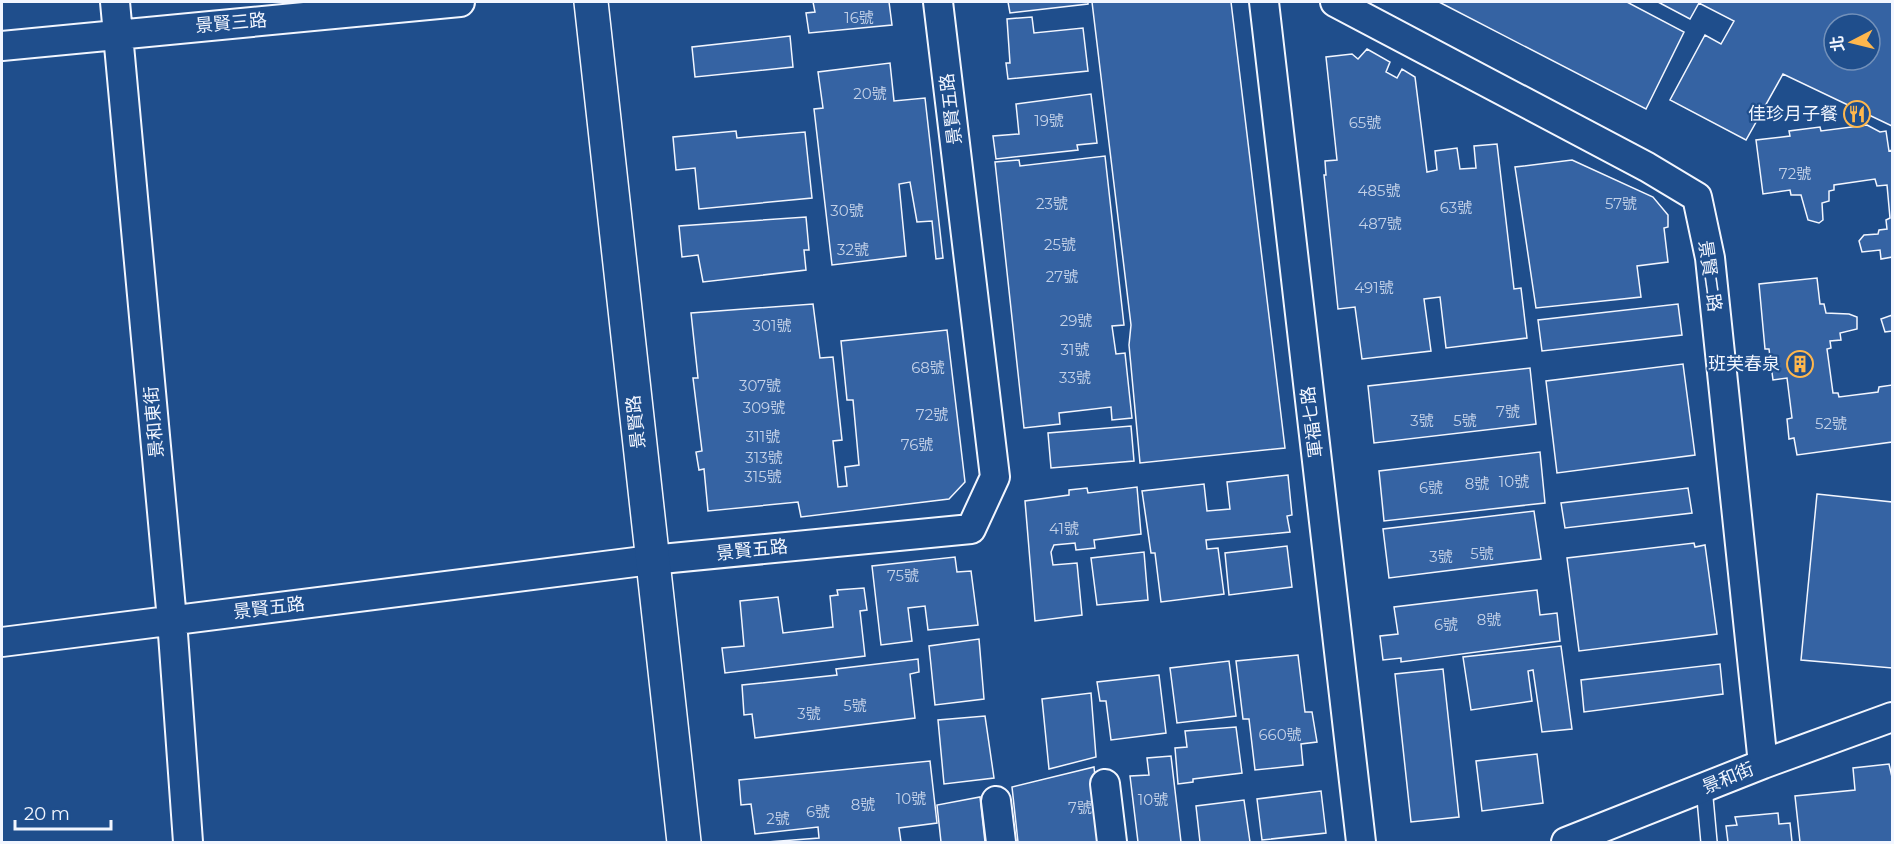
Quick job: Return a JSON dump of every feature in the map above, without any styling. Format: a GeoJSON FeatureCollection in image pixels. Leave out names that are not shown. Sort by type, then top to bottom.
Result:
{"type":"FeatureCollection","features":[{"type":"Feature","properties":{"kind":"street","name":"景和東街"},"geometry":{"type":"LineString","coordinates":[[115,2],[172,620],[188,843]]}},
{"type":"Feature","properties":{"kind":"street","name":"景賢三路"},"geometry":{"type":"LineString","coordinates":[[2,46],[460,2]]}},
{"type":"Feature","properties":{"kind":"street","name":"景賢路"},"geometry":{"type":"LineString","coordinates":[[591,2],[684,843]]}},
{"type":"Feature","properties":{"kind":"street","name":"景賢五路"},"geometry":{"type":"LineString","coordinates":[[2,642],[651,560],[970,529],[995,477],[938,2]]}},
{"type":"Feature","properties":{"kind":"street","name":"軍福七路"},"geometry":{"type":"LineString","coordinates":[[1264,2],[1361,843]]}},
{"type":"Feature","properties":{"kind":"street","name":"景賢二路"},"geometry":{"type":"LineString","coordinates":[[1335,2],[1647,167],[1697,197],[1710,258],[1763,764]]}},
{"type":"Feature","properties":{"kind":"street","name":"景和街"},"geometry":{"type":"LineString","coordinates":[[1566,843],[1763,764],[1893,717]]}},
{"type":"Feature","properties":{"kind":"street"},"geometry":{"type":"LineString","coordinates":[[1105,784],[1112,843]]}},
{"type":"Feature","properties":{"kind":"street"},"geometry":{"type":"LineString","coordinates":[[996,801],[1001,843]]}},
{"type":"Feature","properties":{"kind":"lane"},"geometry":{"type":"LineString","coordinates":[[1704,787],[1709,843]]}},
{"type":"Feature","properties":{"kind":"building"},"geometry":{"type":"Polygon","coordinates":[[[813,2],[889,2],[892,25],[809,33],[806,13],[815,12],[813,2]]]}},
{"type":"Feature","properties":{"kind":"building"},"geometry":{"type":"Polygon","coordinates":[[[1008,2],[1088,2],[1088,4],[1010,13],[1008,2]]]}},
{"type":"Feature","properties":{"kind":"building"},"geometry":{"type":"Polygon","coordinates":[[[1092,2],[1231,2],[1285,448],[1140,463],[1129,345],[1131,325],[1092,2]]]}},
{"type":"Feature","properties":{"kind":"building"},"geometry":{"type":"Polygon","coordinates":[[[1439,2],[1627,2],[1684,32],[1646,109],[1439,2]]]}},
{"type":"Feature","properties":{"kind":"building"},"geometry":{"type":"Polygon","coordinates":[[[1658,2],[1892,2],[1892,126],[1783,74],[1746,140],[1670,100],[1705,35],[1721,44],[1734,21],[1699,3],[1690,19],[1658,2]]]}},
{"type":"Feature","properties":{"kind":"building"},"geometry":{"type":"Polygon","coordinates":[[[1032,17],[1034,33],[1083,28],[1088,71],[1008,79],[1006,63],[1010,63],[1007,19],[1032,17]]]}},
{"type":"Feature","properties":{"kind":"building"},"geometry":{"type":"Polygon","coordinates":[[[790,36],[793,67],[695,77],[692,47],[790,36]]]}},
{"type":"Feature","properties":{"kind":"building"},"geometry":{"type":"Polygon","coordinates":[[[1367,49],[1390,62],[1386,72],[1397,78],[1402,69],[1415,77],[1427,172],[1437,170],[1435,151],[1457,148],[1460,169],[1476,168],[1474,146],[1497,144],[1514,289],[1521,288],[1527,338],[1446,348],[1440,297],[1424,299],[1431,351],[1362,359],[1355,307],[1338,309],[1324,175],[1326,175],[1325,161],[1337,160],[1326,57],[1352,54],[1358,59],[1367,49]]]}},
{"type":"Feature","properties":{"kind":"building"},"geometry":{"type":"Polygon","coordinates":[[[890,63],[894,101],[925,98],[943,258],[936,259],[932,221],[917,222],[910,182],[899,184],[906,256],[832,265],[814,109],[823,108],[818,72],[890,63]]]}},
{"type":"Feature","properties":{"kind":"building"},"geometry":{"type":"Polygon","coordinates":[[[1091,94],[1097,143],[1077,145],[1078,150],[996,159],[993,136],[1019,134],[1016,104],[1091,94]]]}},
{"type":"Feature","properties":{"kind":"building"},"geometry":{"type":"Polygon","coordinates":[[[1867,125],[1880,132],[1886,131],[1889,151],[1892,150],[1892,257],[1881,259],[1880,250],[1862,252],[1859,241],[1864,235],[1878,234],[1879,230],[1887,229],[1886,220],[1890,218],[1887,185],[1877,186],[1875,179],[1834,185],[1834,190],[1829,191],[1829,201],[1822,203],[1823,220],[1819,223],[1808,220],[1801,195],[1791,195],[1790,190],[1763,194],[1756,140],[1790,136],[1789,131],[1820,127],[1821,131],[1867,125]]]}},
{"type":"Feature","properties":{"kind":"building"},"geometry":{"type":"Polygon","coordinates":[[[736,131],[737,138],[805,132],[812,198],[699,209],[695,168],[676,170],[673,137],[736,131]]]}},
{"type":"Feature","properties":{"kind":"building"},"geometry":{"type":"Polygon","coordinates":[[[1105,156],[1124,325],[1112,326],[1116,354],[1125,353],[1132,418],[1112,420],[1111,407],[1059,413],[1060,424],[1024,428],[995,162],[1019,160],[1020,166],[1105,156]]]}},
{"type":"Feature","properties":{"kind":"building"},"geometry":{"type":"Polygon","coordinates":[[[1572,160],[1653,197],[1668,215],[1668,227],[1664,228],[1668,262],[1637,266],[1641,297],[1536,308],[1515,167],[1572,160]]]}},
{"type":"Feature","properties":{"kind":"building"},"geometry":{"type":"Polygon","coordinates":[[[806,217],[809,250],[804,250],[806,270],[703,282],[698,255],[682,257],[679,226],[806,217]]]}},
{"type":"Feature","properties":{"kind":"building","name":"班芙春泉"},"geometry":{"type":"Polygon","coordinates":[[[1817,278],[1820,304],[1824,304],[1826,313],[1849,314],[1857,317],[1857,329],[1840,333],[1841,340],[1830,341],[1831,348],[1827,349],[1833,393],[1838,393],[1839,397],[1878,392],[1879,387],[1892,385],[1892,442],[1797,455],[1794,438],[1789,439],[1787,419],[1792,418],[1787,378],[1773,380],[1769,349],[1765,349],[1759,284],[1817,278]]]}},
{"type":"Feature","properties":{"kind":"building"},"geometry":{"type":"Polygon","coordinates":[[[813,304],[820,358],[833,357],[842,440],[833,441],[838,487],[847,486],[845,467],[859,465],[853,400],[847,400],[841,341],[947,330],[965,482],[949,499],[801,517],[798,502],[708,511],[704,469],[699,470],[696,452],[702,451],[693,378],[698,378],[691,313],[813,304]]]}},
{"type":"Feature","properties":{"kind":"building"},"geometry":{"type":"Polygon","coordinates":[[[1678,304],[1682,335],[1542,351],[1538,320],[1678,304]]]}},
{"type":"Feature","properties":{"kind":"building"},"geometry":{"type":"Polygon","coordinates":[[[1892,315],[1892,331],[1885,332],[1881,319],[1892,315]]]}},
{"type":"Feature","properties":{"kind":"building"},"geometry":{"type":"Polygon","coordinates":[[[1683,364],[1695,455],[1557,473],[1546,381],[1683,364]]]}},
{"type":"Feature","properties":{"kind":"building"},"geometry":{"type":"Polygon","coordinates":[[[1530,368],[1536,424],[1374,443],[1368,386],[1530,368]]]}},
{"type":"Feature","properties":{"kind":"building"},"geometry":{"type":"Polygon","coordinates":[[[1131,426],[1134,461],[1051,468],[1048,433],[1131,426]]]}},
{"type":"Feature","properties":{"kind":"building"},"geometry":{"type":"Polygon","coordinates":[[[1540,452],[1545,503],[1384,521],[1379,471],[1540,452]]]}},
{"type":"Feature","properties":{"kind":"building"},"geometry":{"type":"Polygon","coordinates":[[[1288,475],[1292,515],[1287,516],[1290,532],[1206,540],[1207,549],[1218,548],[1224,594],[1161,602],[1155,553],[1151,553],[1142,491],[1204,484],[1207,511],[1230,509],[1227,482],[1288,475]]]}},
{"type":"Feature","properties":{"kind":"building"},"geometry":{"type":"Polygon","coordinates":[[[1137,487],[1141,534],[1094,540],[1095,548],[1076,550],[1075,543],[1054,545],[1051,552],[1053,565],[1077,563],[1082,615],[1035,621],[1025,501],[1069,495],[1069,490],[1087,488],[1088,493],[1137,487]]]}},
{"type":"Feature","properties":{"kind":"building"},"geometry":{"type":"Polygon","coordinates":[[[1688,488],[1692,513],[1565,528],[1561,503],[1688,488]]]}},
{"type":"Feature","properties":{"kind":"building"},"geometry":{"type":"Polygon","coordinates":[[[1817,494],[1892,502],[1892,668],[1801,660],[1817,494]]]}},
{"type":"Feature","properties":{"kind":"building"},"geometry":{"type":"Polygon","coordinates":[[[1534,511],[1541,559],[1389,578],[1383,529],[1534,511]]]}},
{"type":"Feature","properties":{"kind":"building"},"geometry":{"type":"Polygon","coordinates":[[[1694,543],[1695,547],[1705,545],[1717,634],[1579,651],[1567,558],[1694,543]]]}},
{"type":"Feature","properties":{"kind":"building"},"geometry":{"type":"Polygon","coordinates":[[[1287,546],[1292,587],[1229,595],[1225,553],[1287,546]]]}},
{"type":"Feature","properties":{"kind":"building"},"geometry":{"type":"Polygon","coordinates":[[[1144,552],[1148,600],[1097,605],[1091,558],[1144,552]]]}},
{"type":"Feature","properties":{"kind":"building"},"geometry":{"type":"Polygon","coordinates":[[[955,557],[957,572],[971,571],[978,625],[928,630],[925,606],[908,608],[912,641],[881,645],[872,566],[955,557]]]}},
{"type":"Feature","properties":{"kind":"building"},"geometry":{"type":"Polygon","coordinates":[[[864,588],[867,610],[860,611],[865,656],[725,673],[722,648],[744,646],[740,601],[778,597],[783,633],[833,627],[830,596],[838,595],[837,590],[864,588]]]}},
{"type":"Feature","properties":{"kind":"building"},"geometry":{"type":"Polygon","coordinates":[[[1537,590],[1540,615],[1557,613],[1560,641],[1401,662],[1401,658],[1383,660],[1380,636],[1398,634],[1394,607],[1537,590]]]}},
{"type":"Feature","properties":{"kind":"building"},"geometry":{"type":"Polygon","coordinates":[[[979,639],[984,699],[935,705],[929,646],[979,639]]]}},
{"type":"Feature","properties":{"kind":"building"},"geometry":{"type":"Polygon","coordinates":[[[1561,646],[1572,729],[1542,732],[1533,670],[1528,671],[1532,701],[1471,710],[1463,657],[1561,646]]]}},
{"type":"Feature","properties":{"kind":"building"},"geometry":{"type":"Polygon","coordinates":[[[1298,655],[1305,712],[1312,712],[1317,742],[1301,744],[1303,765],[1255,770],[1249,719],[1243,719],[1236,661],[1298,655]]]}},
{"type":"Feature","properties":{"kind":"building"},"geometry":{"type":"Polygon","coordinates":[[[918,659],[919,672],[910,674],[915,718],[755,738],[752,714],[744,715],[742,685],[837,675],[836,669],[918,659]]]}},
{"type":"Feature","properties":{"kind":"building"},"geometry":{"type":"Polygon","coordinates":[[[1229,661],[1236,716],[1177,723],[1170,668],[1229,661]]]}},
{"type":"Feature","properties":{"kind":"building"},"geometry":{"type":"Polygon","coordinates":[[[1720,664],[1723,694],[1584,712],[1581,680],[1720,664]]]}},
{"type":"Feature","properties":{"kind":"building"},"geometry":{"type":"Polygon","coordinates":[[[1443,669],[1459,817],[1411,822],[1395,674],[1443,669]]]}},
{"type":"Feature","properties":{"kind":"building"},"geometry":{"type":"Polygon","coordinates":[[[1159,675],[1166,733],[1111,740],[1106,701],[1100,701],[1097,682],[1159,675]]]}},
{"type":"Feature","properties":{"kind":"building"},"geometry":{"type":"Polygon","coordinates":[[[1091,693],[1096,757],[1049,769],[1042,699],[1091,693]]]}},
{"type":"Feature","properties":{"kind":"building"},"geometry":{"type":"Polygon","coordinates":[[[985,716],[994,778],[944,784],[938,720],[985,716]]]}},
{"type":"Feature","properties":{"kind":"building"},"geometry":{"type":"Polygon","coordinates":[[[1236,727],[1242,773],[1193,779],[1193,782],[1178,784],[1175,748],[1187,747],[1185,731],[1236,727]]]}},
{"type":"Feature","properties":{"kind":"building"},"geometry":{"type":"Polygon","coordinates":[[[1537,754],[1543,803],[1482,811],[1476,761],[1537,754]]]}},
{"type":"Feature","properties":{"kind":"building"},"geometry":{"type":"Polygon","coordinates":[[[1171,756],[1181,842],[1138,842],[1130,776],[1149,775],[1147,758],[1171,756]]]}},
{"type":"Feature","properties":{"kind":"building"},"geometry":{"type":"Polygon","coordinates":[[[930,761],[937,823],[899,828],[901,842],[767,842],[819,838],[818,827],[755,834],[751,804],[741,805],[739,780],[930,761]]]}},
{"type":"Feature","properties":{"kind":"building"},"geometry":{"type":"Polygon","coordinates":[[[1889,764],[1892,777],[1892,842],[1800,842],[1795,796],[1855,790],[1853,768],[1889,764]]]}},
{"type":"Feature","properties":{"kind":"building"},"geometry":{"type":"Polygon","coordinates":[[[1094,767],[1102,842],[1018,842],[1012,787],[1094,767]]]}},
{"type":"Feature","properties":{"kind":"building"},"geometry":{"type":"Polygon","coordinates":[[[1321,791],[1326,833],[1262,840],[1257,799],[1321,791]]]}},
{"type":"Feature","properties":{"kind":"building"},"geometry":{"type":"Polygon","coordinates":[[[980,797],[985,842],[941,842],[937,805],[980,797]]]}},
{"type":"Feature","properties":{"kind":"building"},"geometry":{"type":"Polygon","coordinates":[[[1244,800],[1250,842],[1200,842],[1196,806],[1244,800]]]}},
{"type":"Feature","properties":{"kind":"building"},"geometry":{"type":"Polygon","coordinates":[[[1778,813],[1779,824],[1790,823],[1792,842],[1728,842],[1726,826],[1737,825],[1735,817],[1778,813]]]}},
{"type":"Feature","properties":{"kind":"place","name":"佳珍月子餐"},"geometry":{"type":"Point","coordinates":[1857,114]}},
{"type":"Feature","properties":{"kind":"place","name":"班芙春泉"},"geometry":{"type":"Point","coordinates":[1800,364]}}]}
